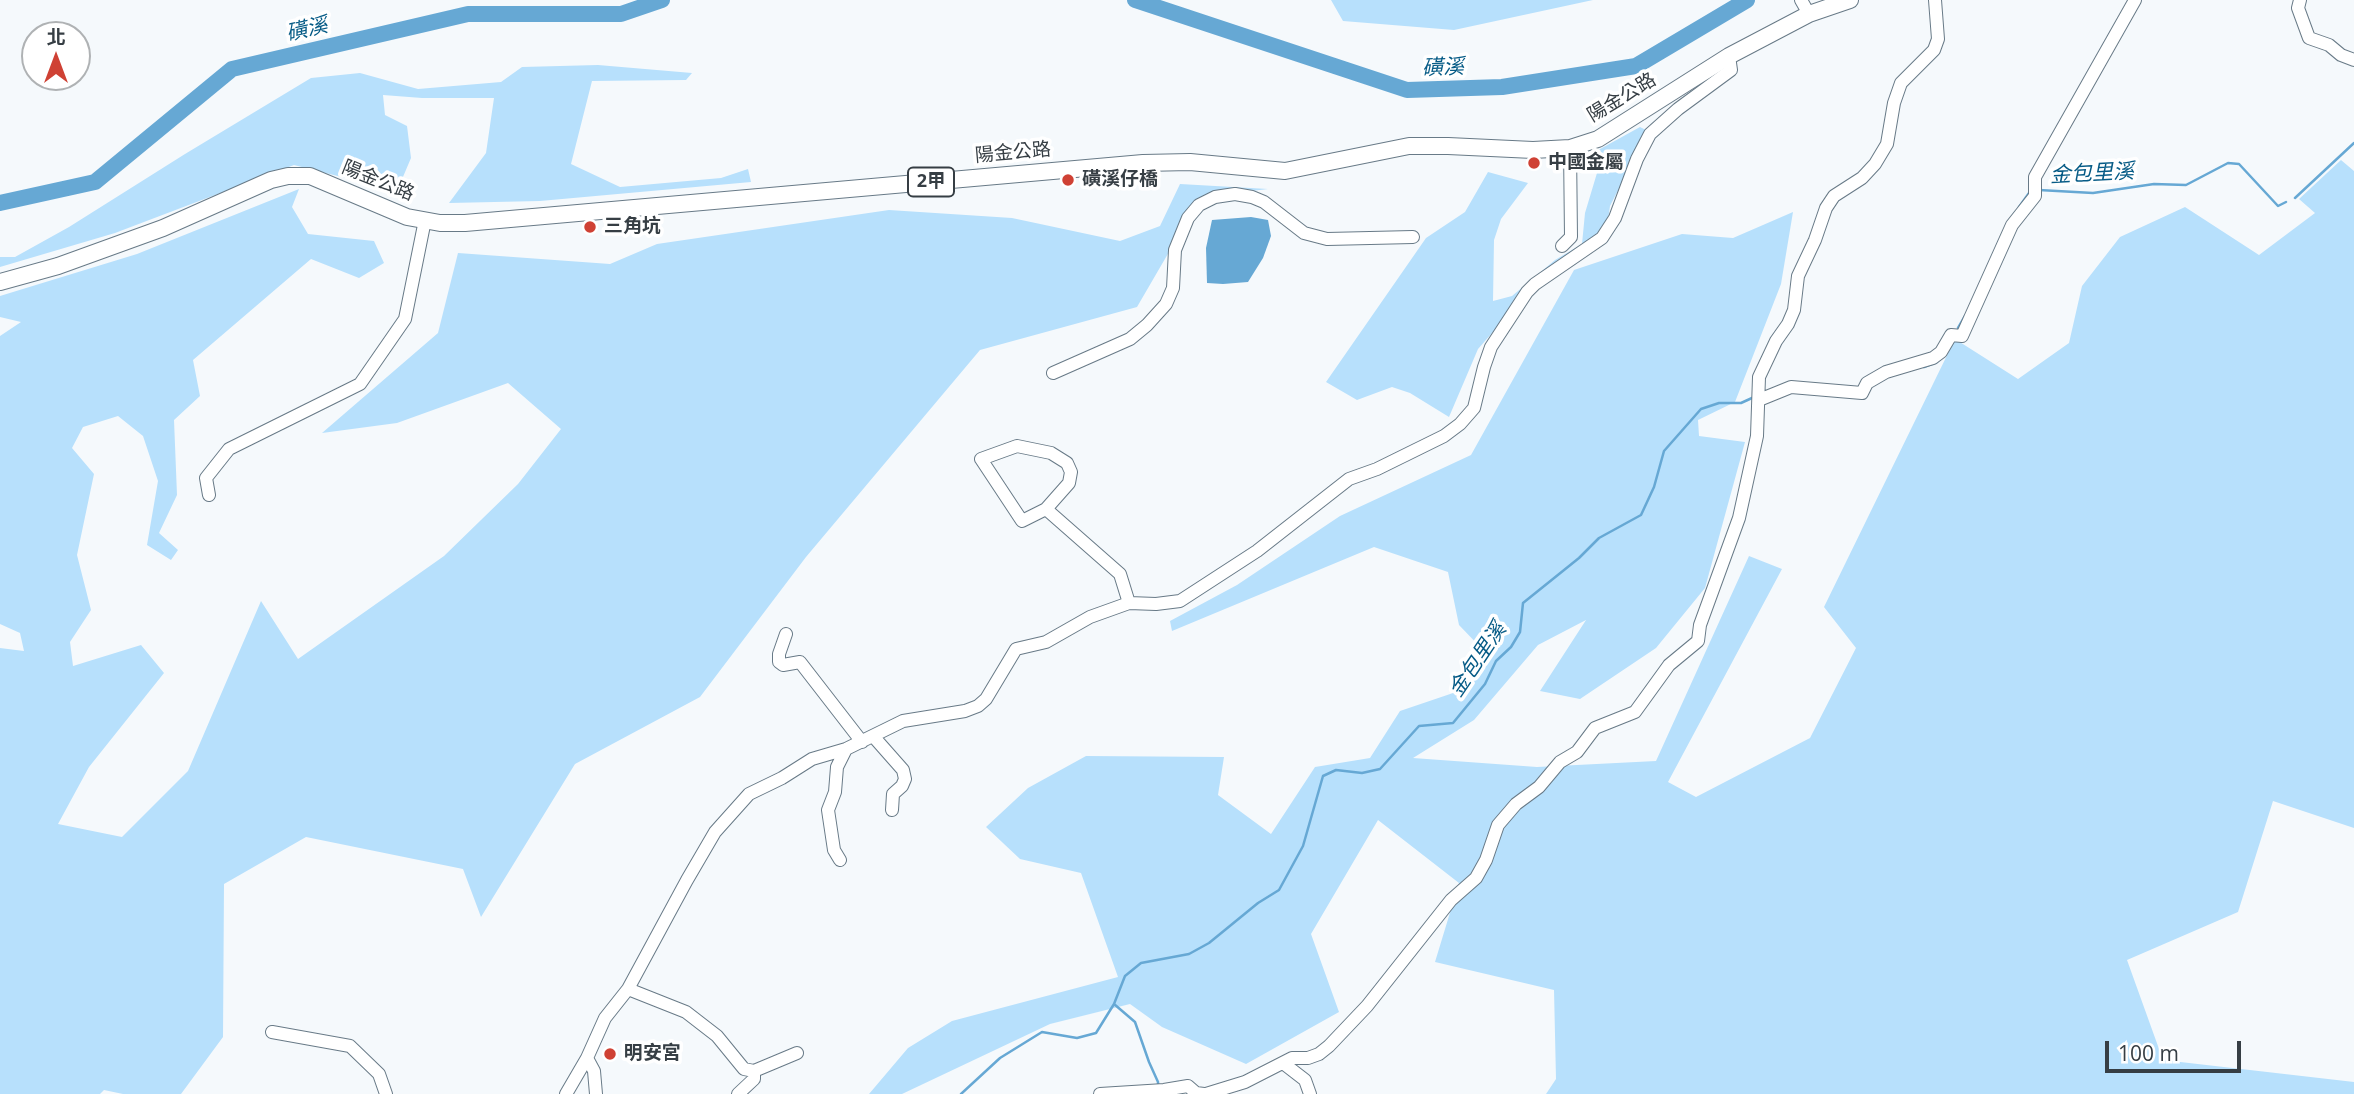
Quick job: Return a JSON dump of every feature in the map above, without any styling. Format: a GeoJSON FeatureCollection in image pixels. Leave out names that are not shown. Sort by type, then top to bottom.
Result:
{"type":"FeatureCollection","features":[{"type":"Feature","properties":{"kind":"main road","name":"陽金公路"},"geometry":{"type":"LineString","coordinates":[[0,282],[58,266],[163,228],[271,180],[288,176],[310,176],[407,217],[465,223],[1143,163],[1190,162],[1285,172],[1409,146],[1533,150],[1570,148],[1598,139],[1805,7],[1850,0]]}},
{"type":"Feature","properties":{"kind":"street"},"geometry":{"type":"LineString","coordinates":[[1100,1094],[1157,1091],[1188,1086],[1196,1093],[1205,1094],[1245,1082],[1292,1058],[1308,1058],[1319,1054],[1367,1006],[1451,900],[1476,878],[1486,860],[1498,825],[1516,804],[1539,786],[1560,762],[1577,752],[1595,728],[1635,712],[1669,665],[1698,641],[1700,625],[1739,518],[1755,444],[1759,377],[1794,310],[1798,276],[1826,208],[1834,197],[1862,178],[1875,164],[1887,144],[1894,103],[1901,83],[1934,50],[1938,39],[1935,0]]}},
{"type":"Feature","properties":{"kind":"street"},"geometry":{"type":"LineString","coordinates":[[1758,394],[1791,387],[1862,393],[1866,386],[1886,372],[1933,358],[1941,352],[1951,335],[1962,336],[2012,225],[2034,191],[2035,177],[2135,0]]}},
{"type":"Feature","properties":{"kind":"street"},"geometry":{"type":"LineString","coordinates":[[2300,0],[2298,8],[2309,38],[2329,45],[2341,55],[2354,60]]}},
{"type":"Feature","properties":{"kind":"street"},"geometry":{"type":"LineString","coordinates":[[566,1094],[587,1058],[605,1018],[628,989],[715,832],[748,794],[782,778],[812,759],[846,749],[902,722],[965,711],[978,706],[986,699],[1016,649],[1046,642],[1090,617],[1129,603],[1180,601],[1257,551],[1349,479],[1377,469],[1444,436],[1460,424],[1475,408],[1484,367],[1492,347],[1527,292],[1602,238],[1615,218],[1637,159],[1650,134],[1678,109],[1731,70],[1729,56]]}},
{"type":"Feature","properties":{"kind":"street"},"geometry":{"type":"LineString","coordinates":[[1562,246],[1571,237],[1570,148]]}},
{"type":"Feature","properties":{"kind":"street"},"geometry":{"type":"LineString","coordinates":[[1052,373],[1130,339],[1147,325],[1166,304],[1173,288],[1175,250],[1188,218],[1199,205],[1215,197],[1235,194],[1252,197],[1264,202],[1304,233],[1327,239],[1413,237]]}},
{"type":"Feature","properties":{"kind":"street"},"geometry":{"type":"LineString","coordinates":[[209,495],[206,478],[229,449],[360,384],[405,318],[425,220]]}},
{"type":"Feature","properties":{"kind":"street"},"geometry":{"type":"LineString","coordinates":[[1017,446],[1051,453],[1067,463],[1071,472],[1069,483],[1046,509],[1022,521],[981,459],[1017,446]]}},
{"type":"Feature","properties":{"kind":"street"},"geometry":{"type":"LineString","coordinates":[[1046,509],[1120,574],[1129,603]]}},
{"type":"Feature","properties":{"kind":"street"},"geometry":{"type":"LineString","coordinates":[[786,634],[779,662],[783,665],[800,662],[868,739],[903,770],[905,779],[893,794],[892,810]]}},
{"type":"Feature","properties":{"kind":"street"},"geometry":{"type":"LineString","coordinates":[[840,860],[834,850],[828,810],[835,792],[837,767],[846,749]]}},
{"type":"Feature","properties":{"kind":"street"},"geometry":{"type":"LineString","coordinates":[[628,989],[687,1012],[717,1037],[744,1069],[754,1071],[797,1053]]}},
{"type":"Feature","properties":{"kind":"street"},"geometry":{"type":"LineString","coordinates":[[272,1032],[350,1046],[379,1074],[386,1094]]}},
{"type":"Feature","properties":{"kind":"street"},"geometry":{"type":"LineString","coordinates":[[587,1058],[594,1071],[596,1094]]}},
{"type":"Feature","properties":{"kind":"street"},"geometry":{"type":"LineString","coordinates":[[1283,1063],[1305,1080],[1310,1094]]}},
{"type":"Feature","properties":{"kind":"street"},"geometry":{"type":"LineString","coordinates":[[738,1094],[754,1079],[754,1071]]}},
{"type":"Feature","properties":{"kind":"shaded area"},"geometry":{"type":"Polygon","coordinates":[[[1331,0],[1593,0],[1454,30],[1343,21],[1331,0]]]}},
{"type":"Feature","properties":{"kind":"shaded area"},"geometry":{"type":"Polygon","coordinates":[[[598,65],[692,73],[686,80],[592,81],[571,164],[620,187],[721,178],[748,169],[751,182],[540,201],[449,203],[486,153],[494,98],[383,95],[385,115],[407,126],[411,158],[397,191],[294,165],[115,233],[0,267],[0,257],[15,257],[69,227],[311,78],[360,73],[418,89],[501,82],[522,67],[598,65]]]}},
{"type":"Feature","properties":{"kind":"shaded area"},"geometry":{"type":"Polygon","coordinates":[[[1640,127],[1646,130],[1610,206],[1607,227],[1514,308],[1478,349],[1449,417],[1410,393],[1392,387],[1357,400],[1326,382],[1426,238],[1465,212],[1488,172],[1528,183],[1501,219],[1494,240],[1493,301],[1512,296],[1555,260],[1582,244],[1585,213],[1597,173],[1582,167],[1582,159],[1640,127]]]}},
{"type":"Feature","properties":{"kind":"shaded area"},"geometry":{"type":"Polygon","coordinates":[[[2341,160],[2354,171],[2354,828],[2273,801],[2238,912],[2127,960],[2163,1060],[2354,1082],[2354,1094],[1546,1094],[1556,1079],[1554,990],[1435,962],[1459,883],[1378,820],[1311,934],[1339,1012],[1246,1064],[1162,1027],[1130,1004],[1050,1024],[902,1094],[869,1094],[908,1048],[952,1021],[1118,977],[1081,873],[1020,859],[986,827],[1028,788],[1086,756],[1224,757],[1218,795],[1271,834],[1315,767],[1370,758],[1400,711],[1459,691],[1483,650],[1459,625],[1448,572],[1374,547],[1172,631],[1170,621],[1237,585],[1340,516],[1471,455],[1574,270],[1682,234],[1733,238],[1793,212],[1781,284],[1735,402],[1698,420],[1699,436],[1745,442],[1705,588],[1656,648],[1580,699],[1540,691],[1586,620],[1538,645],[1474,720],[1413,758],[1537,767],[1656,761],[1749,556],[1782,569],[1668,782],[1696,797],[1810,738],[1856,648],[1824,607],[1955,339],[2018,379],[2069,343],[2082,286],[2120,237],[2185,207],[2259,255],[2315,213],[2299,199],[2341,160]]]}},
{"type":"Feature","properties":{"kind":"shaded area"},"geometry":{"type":"Polygon","coordinates":[[[1180,184],[1268,189],[1201,197],[1137,307],[980,350],[806,557],[700,697],[575,764],[481,917],[463,869],[306,837],[224,884],[223,1037],[181,1094],[123,1094],[104,1090],[100,1094],[0,1094],[0,648],[24,651],[20,633],[0,624],[0,336],[21,322],[0,317],[0,296],[137,254],[299,189],[292,207],[308,234],[374,241],[384,263],[359,278],[311,259],[193,360],[200,396],[174,420],[177,495],[159,533],[178,550],[171,560],[147,545],[158,481],[143,436],[118,416],[83,427],[72,448],[94,474],[77,555],[91,610],[70,642],[73,666],[141,645],[164,673],[89,767],[58,824],[122,837],[188,771],[261,601],[298,659],[444,556],[518,484],[561,429],[508,383],[397,423],[322,433],[438,333],[458,253],[610,264],[657,244],[889,210],[1012,218],[1120,241],[1160,226],[1180,184]]]}},
{"type":"Feature","properties":{"kind":"shaded area"},"geometry":{"type":"Polygon","coordinates":[[[1251,217],[1268,220],[1271,236],[1263,258],[1248,282],[1207,283],[1206,248],[1212,220],[1251,217]]]}},
{"type":"Feature","properties":{"kind":"waterway","name":"磺溪"},"geometry":{"type":"LineString","coordinates":[[0,203],[95,182],[232,69],[468,14],[621,14],[662,0]]}},
{"type":"Feature","properties":{"kind":"waterway","name":"磺溪"},"geometry":{"type":"LineString","coordinates":[[1135,0],[1407,90],[1502,87],[1636,66],[1747,0]]}},
{"type":"Feature","properties":{"kind":"waterway","name":"金包里溪"},"geometry":{"type":"LineString","coordinates":[[2295,198],[2354,143]]}},
{"type":"Feature","properties":{"kind":"waterway","name":"金包里溪"},"geometry":{"type":"LineString","coordinates":[[2039,190],[2093,193],[2154,184],[2186,185],[2228,163],[2239,164],[2278,206],[2286,202]]}},
{"type":"Feature","properties":{"kind":"waterway","name":"金包里溪"},"geometry":{"type":"LineString","coordinates":[[2019,207],[2029,193]]}},
{"type":"Feature","properties":{"kind":"waterway","name":"金包里溪"},"geometry":{"type":"LineString","coordinates":[[1958,328],[1965,316]]}},
{"type":"Feature","properties":{"kind":"waterway","name":"金包里溪"},"geometry":{"type":"LineString","coordinates":[[1924,367],[1937,362]]}},
{"type":"Feature","properties":{"kind":"waterway","name":"金包里溪"},"geometry":{"type":"LineString","coordinates":[[961,1094],[1000,1058],[1042,1032],[1077,1038],[1096,1033],[1114,1004],[1125,976],[1141,963],[1189,954],[1209,943],[1258,903],[1279,890],[1303,846],[1323,776],[1336,770],[1362,773],[1380,769],[1419,726],[1453,723],[1485,684],[1496,661],[1511,647],[1520,632],[1523,603],[1579,558],[1599,538],[1641,515],[1654,487],[1664,451],[1701,409],[1719,403],[1741,403],[1752,398]]}},
{"type":"Feature","properties":{"kind":"waterway"},"geometry":{"type":"LineString","coordinates":[[1114,1004],[1135,1022],[1158,1087]]}},
{"type":"Feature","properties":{"kind":"place","name":"中國金屬"},"geometry":{"type":"Point","coordinates":[1534,163]}},
{"type":"Feature","properties":{"kind":"place","name":"磺溪仔橋"},"geometry":{"type":"Point","coordinates":[1068,180]}},
{"type":"Feature","properties":{"kind":"place","name":"三角坑"},"geometry":{"type":"Point","coordinates":[590,227]}},
{"type":"Feature","properties":{"kind":"place","name":"明安宮"},"geometry":{"type":"Point","coordinates":[610,1054]}}]}
